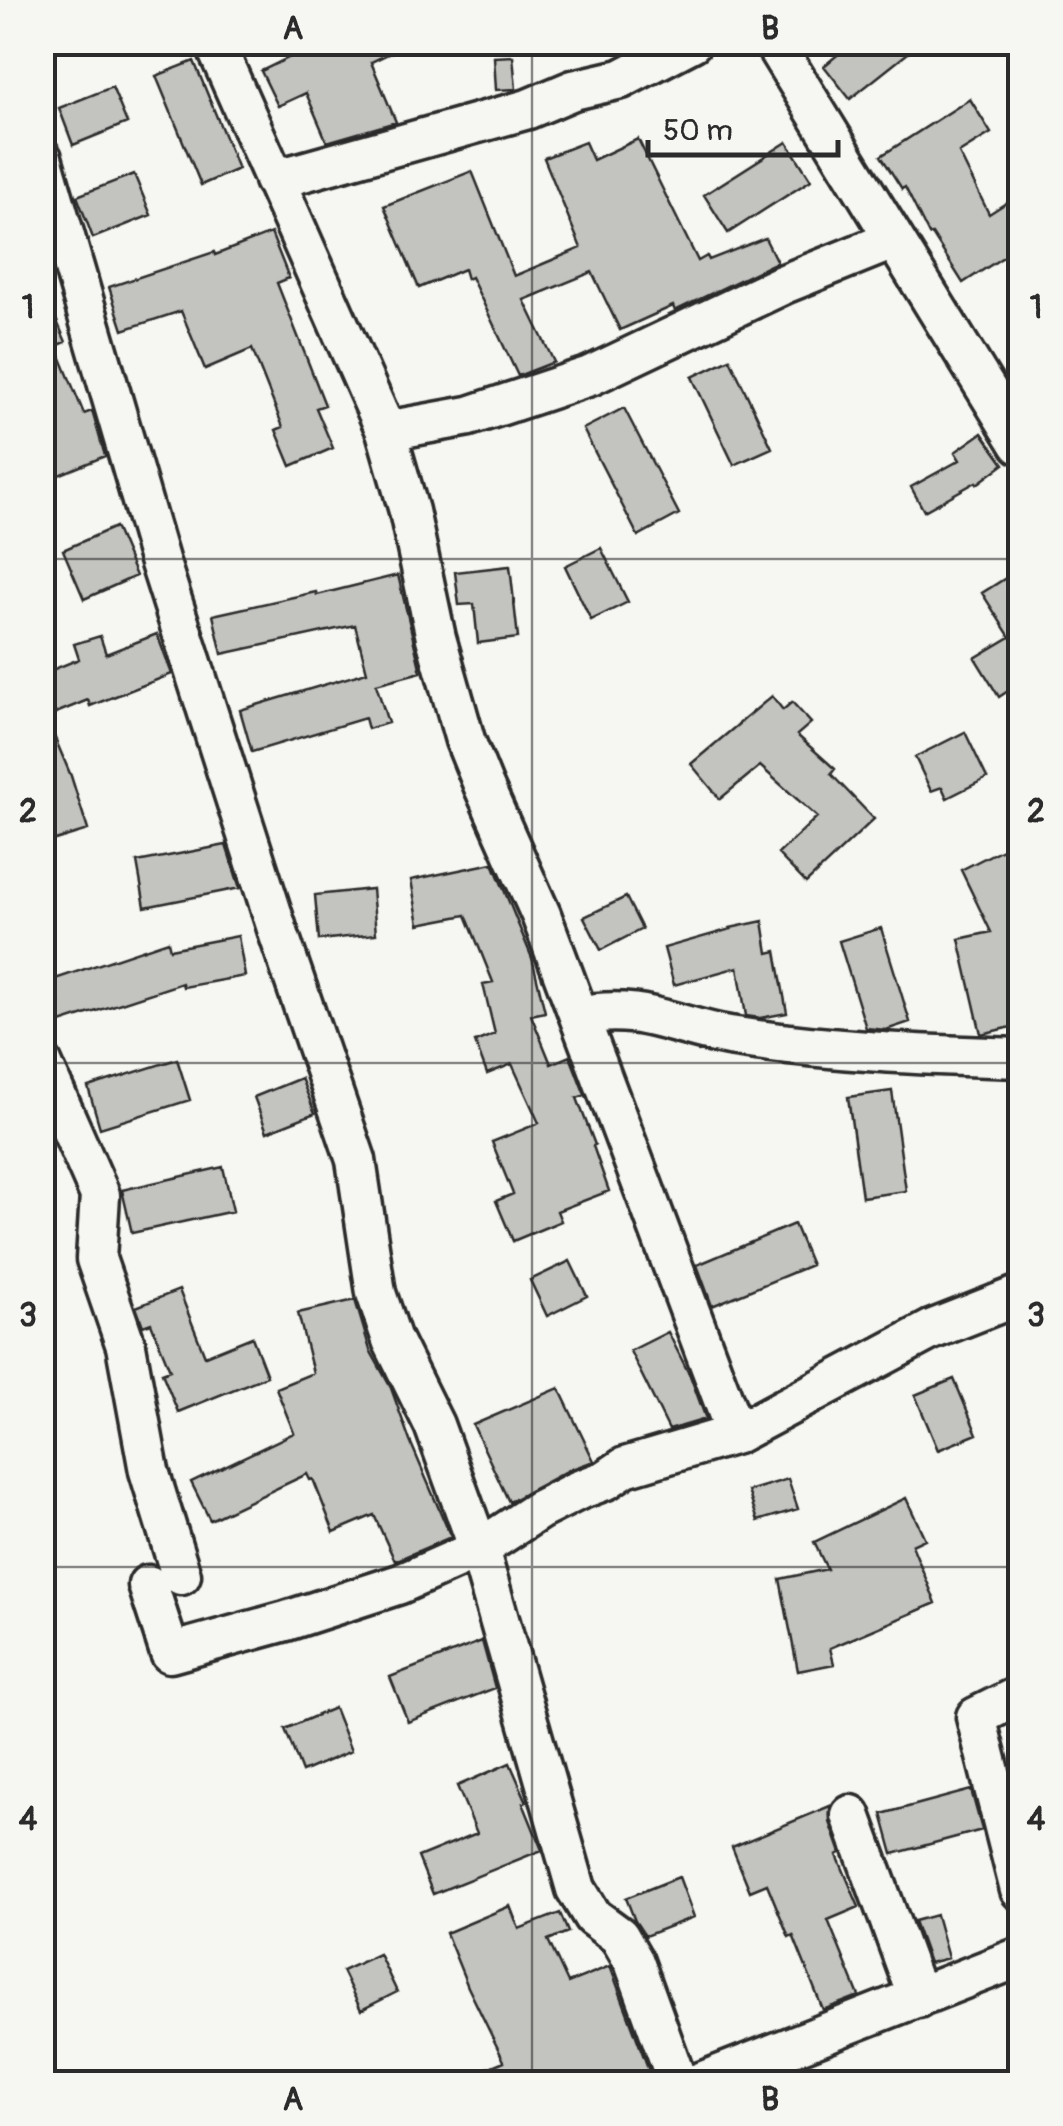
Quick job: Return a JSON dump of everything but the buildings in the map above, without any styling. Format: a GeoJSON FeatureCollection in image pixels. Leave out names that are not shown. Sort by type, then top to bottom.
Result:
{"type":"FeatureCollection","features":[{"type":"Feature","properties":{"kind":"street"},"geometry":{"type":"LineString","coordinates":[[214,42],[386,431],[465,740],[541,914],[736,1434]]}},
{"type":"Feature","properties":{"kind":"street"},"geometry":{"type":"LineString","coordinates":[[274,180],[620,79],[692,42]]}},
{"type":"Feature","properties":{"kind":"street"},"geometry":{"type":"LineString","coordinates":[[773,42],[1020,444]]}},
{"type":"Feature","properties":{"kind":"street"},"geometry":{"type":"LineString","coordinates":[[42,158],[59,271],[356,1160],[376,1292],[392,1340],[434,1425],[479,1549],[576,1890],[592,1917],[619,1936],[634,1962],[678,2084]]}},
{"type":"Feature","properties":{"kind":"street"},"geometry":{"type":"LineString","coordinates":[[386,431],[470,416],[590,376],[784,284],[893,240]]}},
{"type":"Feature","properties":{"kind":"street"},"geometry":{"type":"LineString","coordinates":[[579,1016],[624,1012],[658,1016],[746,1038],[898,1054],[1020,1058]]}},
{"type":"Feature","properties":{"kind":"street"},"geometry":{"type":"LineString","coordinates":[[42,1063],[100,1195],[96,1259],[126,1346],[150,1471],[170,1652],[286,1621],[400,1584],[479,1549],[538,1510],[606,1480],[625,1467],[736,1434],[932,1330],[1020,1295]]}},
{"type":"Feature","properties":{"kind":"street"},"geometry":{"type":"LineString","coordinates":[[1020,1695],[976,1717],[1020,1890]]}},
{"type":"Feature","properties":{"kind":"street"},"geometry":{"type":"LineString","coordinates":[[852,1815],[918,1998]]}},
{"type":"Feature","properties":{"kind":"street"},"geometry":{"type":"LineString","coordinates":[[696,2084],[1020,1957]]}}]}
